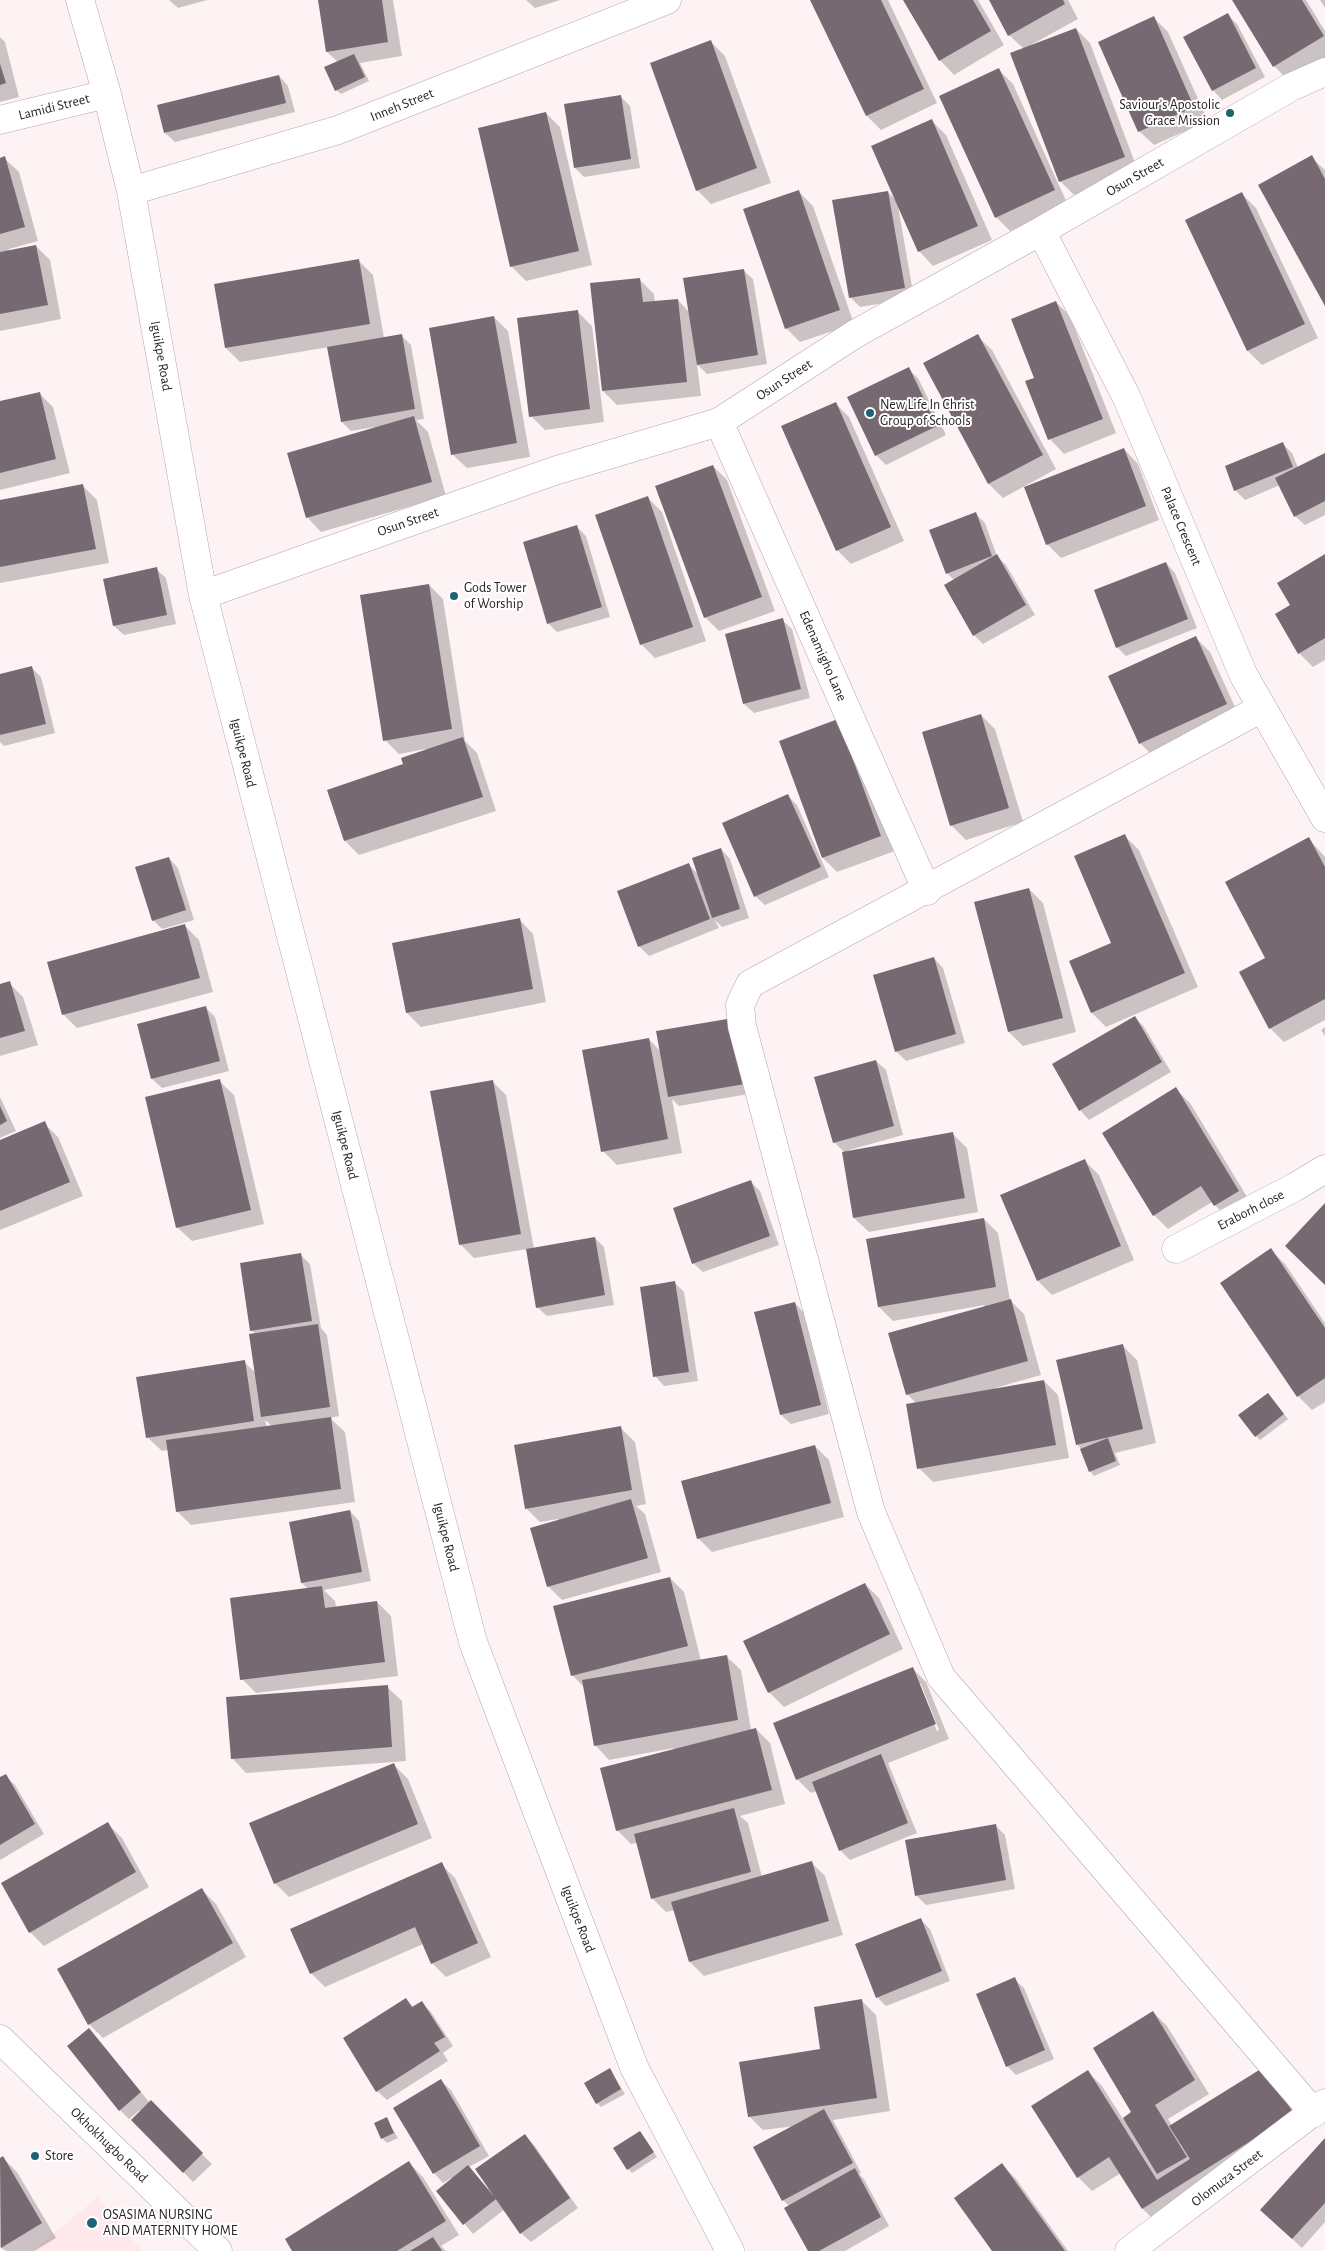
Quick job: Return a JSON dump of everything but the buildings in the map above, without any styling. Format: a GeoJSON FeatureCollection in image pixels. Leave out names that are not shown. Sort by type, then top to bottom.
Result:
{"type":"FeatureCollection","features":[{"type":"Feature","properties":{"kind":"street","name":"Iguikpe Road"},"geometry":{"type":"LineString","coordinates":[[80,0],[107,94],[131,191],[203,595],[473,1642],[634,2067],[730,2251]]}},
{"type":"Feature","properties":{"kind":"street","name":"Inneh Street"},"geometry":{"type":"LineString","coordinates":[[131,191],[338,130],[667,0]]}},
{"type":"Feature","properties":{"kind":"street","name":"Osun Street"},"geometry":{"type":"LineString","coordinates":[[203,595],[554,471],[719,422],[855,334],[1041,231],[1291,87],[1325,72]]}},
{"type":"Feature","properties":{"kind":"street","name":"Lamidi Street"},"geometry":{"type":"LineString","coordinates":[[0,120],[107,94]]}},
{"type":"Feature","properties":{"kind":"street","name":"Palace Crescent"},"geometry":{"type":"LineString","coordinates":[[1041,231],[1127,398],[1243,674],[1325,818]]}},
{"type":"Feature","properties":{"kind":"street","name":"Edenamigho Lane"},"geometry":{"type":"LineString","coordinates":[[719,422],[927,891]]}},
{"type":"Feature","properties":{"kind":"street"},"geometry":{"type":"LineString","coordinates":[[1262,708],[927,891],[750,984],[740,1005],[742,1026],[871,1512],[940,1677],[1319,2108]]}},
{"type":"Feature","properties":{"kind":"street","name":"Eraborh close"},"geometry":{"type":"LineString","coordinates":[[1176,1249],[1295,1187],[1325,1169]]}},
{"type":"Feature","properties":{"kind":"street","name":"Okhokhugbo Road"},"geometry":{"type":"LineString","coordinates":[[0,2039],[218,2251]]}},
{"type":"Feature","properties":{"kind":"street","name":"Olomuza Street"},"geometry":{"type":"LineString","coordinates":[[1128,2251],[1319,2108]]}},
{"type":"Feature","properties":{"kind":"shaded area","name":"OSASIMA NURSING AND MATERNITY HOME"},"geometry":{"type":"Polygon","coordinates":[[[98,2197],[142,2251],[35,2251],[34,2249],[98,2197]]]}},
{"type":"Feature","properties":{"kind":"place","name":"Saviour's Apostolic Grace Mission"},"geometry":{"type":"Point","coordinates":[1230,113]}},
{"type":"Feature","properties":{"kind":"place","name":"New Life In Christ Group of Schools"},"geometry":{"type":"Point","coordinates":[870,413]}},
{"type":"Feature","properties":{"kind":"place","name":"Gods Tower of Worship"},"geometry":{"type":"Point","coordinates":[454,596]}},
{"type":"Feature","properties":{"kind":"place","name":"Store"},"geometry":{"type":"Point","coordinates":[35,2156]}},
{"type":"Feature","properties":{"kind":"place","name":"OSASIMA NURSING AND MATERNITY HOME"},"geometry":{"type":"Point","coordinates":[92,2223]}}]}
